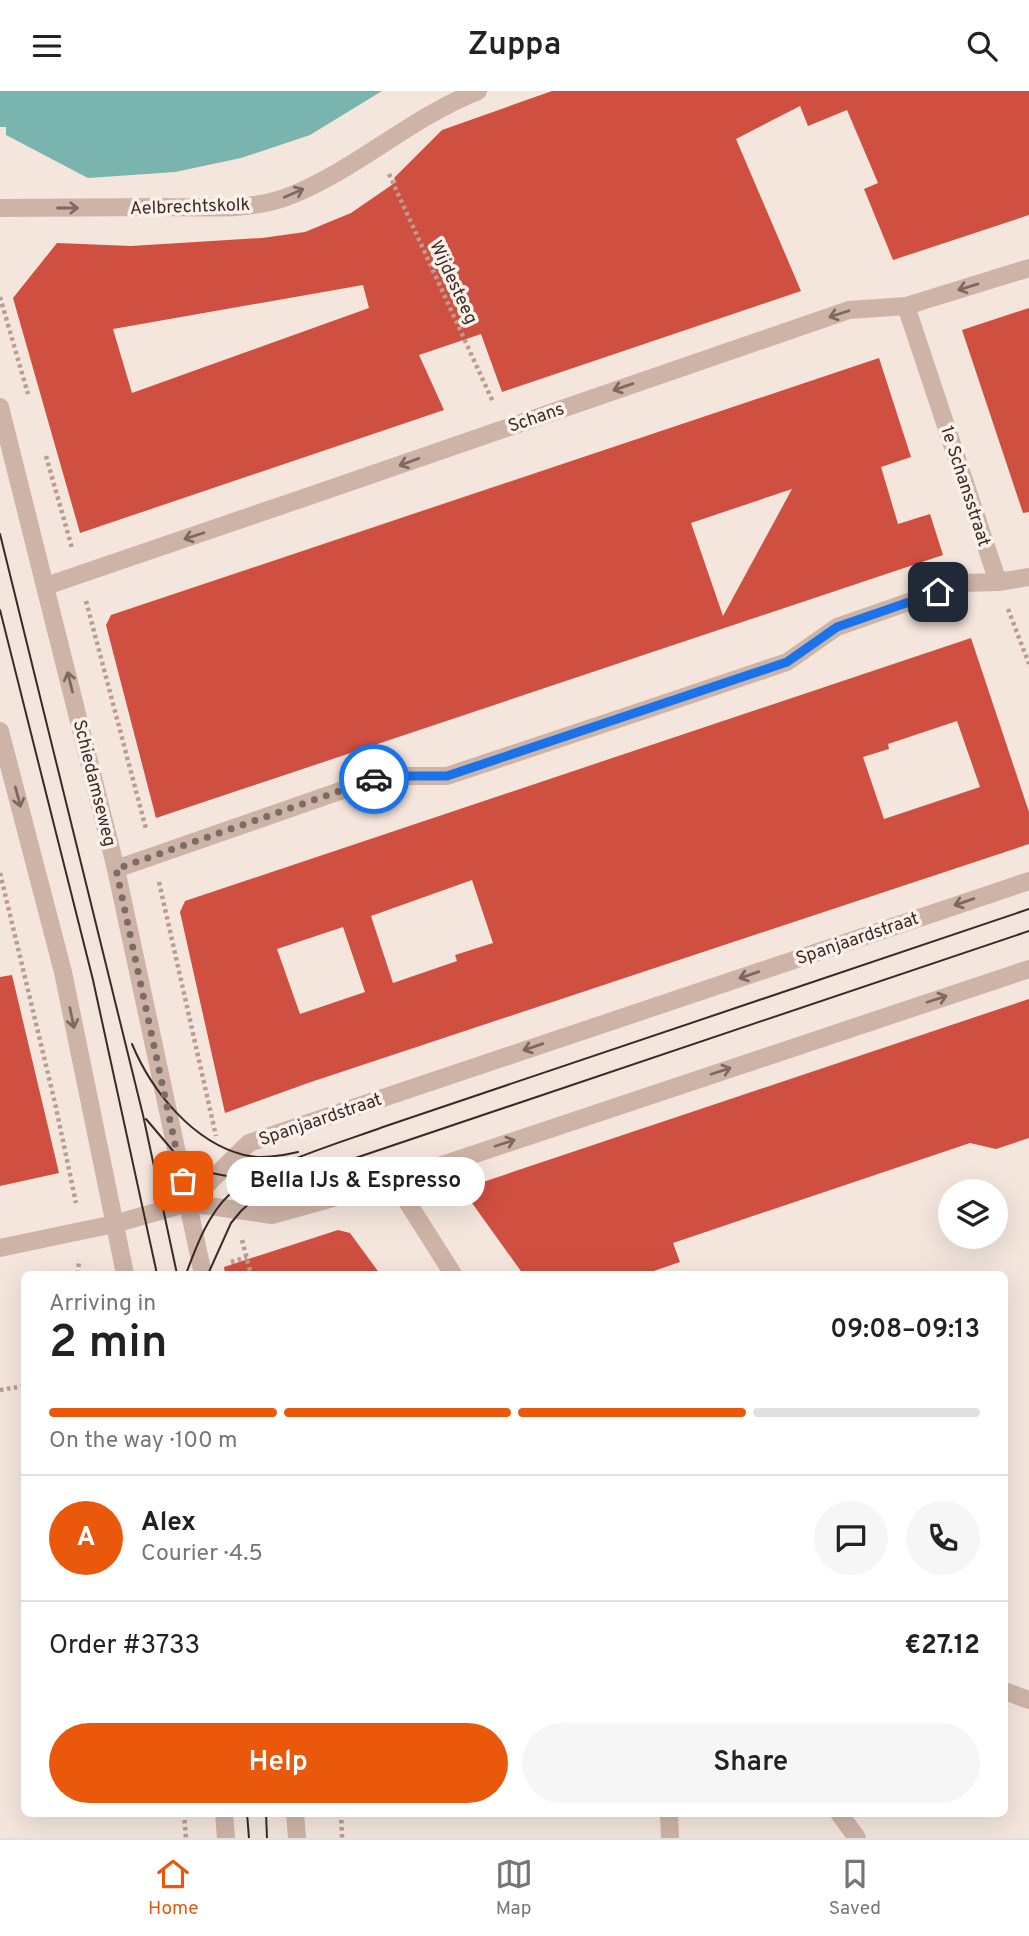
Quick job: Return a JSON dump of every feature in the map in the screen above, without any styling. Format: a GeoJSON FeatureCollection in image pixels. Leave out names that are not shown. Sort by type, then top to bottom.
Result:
{"type":"FeatureCollection","features":[{"type":"Feature","properties":{"kind":"street","name":"Aelbrechtskolk"},"geometry":{"type":"LineString","coordinates":[[0,208],[223,207],[276,201],[377,149],[454,101],[478,91]]}},
{"type":"Feature","properties":{"kind":"street","name":"Schans"},"geometry":{"type":"LineString","coordinates":[[47,586],[298,502],[849,310],[906,306],[1029,268]]}},
{"type":"Feature","properties":{"kind":"street","name":"1e Schansstraat"},"geometry":{"type":"LineString","coordinates":[[906,306],[998,582]]}},
{"type":"Feature","properties":{"kind":"street","name":"Schiedamseweg"},"geometry":{"type":"LineString","coordinates":[[0,407],[116,869],[202,1271]]}},
{"type":"Feature","properties":{"kind":"street"},"geometry":{"type":"LineString","coordinates":[[116,869],[383,776],[447,776],[787,662],[837,627],[963,583],[998,582],[1029,577]]}},
{"type":"Feature","properties":{"kind":"street"},"geometry":{"type":"LineString","coordinates":[[0,731],[63,972],[124,1271]]}},
{"type":"Feature","properties":{"kind":"street","name":"Spanjaardstraat"},"geometry":{"type":"LineString","coordinates":[[188,1203],[249,1143],[1029,881]]}},
{"type":"Feature","properties":{"kind":"street"},"geometry":{"type":"LineString","coordinates":[[0,1248],[114,1224],[188,1203],[272,1215],[394,1181],[1029,969]]}},
{"type":"Feature","properties":{"kind":"street"},"geometry":{"type":"LineString","coordinates":[[394,1181],[451,1271]]}},
{"type":"Feature","properties":{"kind":"street"},"geometry":{"type":"LineString","coordinates":[[1008,1692],[1029,1700]]}},
{"type":"Feature","properties":{"kind":"street"},"geometry":{"type":"LineString","coordinates":[[225,1817],[226,1838]]}},
{"type":"Feature","properties":{"kind":"street"},"geometry":{"type":"LineString","coordinates":[[295,1817],[297,1838]]}},
{"type":"Feature","properties":{"kind":"street"},"geometry":{"type":"LineString","coordinates":[[669,1817],[670,1838]]}},
{"type":"Feature","properties":{"kind":"street"},"geometry":{"type":"LineString","coordinates":[[842,1817],[857,1838]]}},
{"type":"Feature","properties":{"kind":"path","name":"Wijdesteeg"},"geometry":{"type":"LineString","coordinates":[[377,149],[505,428]]}},
{"type":"Feature","properties":{"kind":"path"},"geometry":{"type":"LineString","coordinates":[[0,297],[30,403]]}},
{"type":"Feature","properties":{"kind":"path"},"geometry":{"type":"LineString","coordinates":[[46,456],[154,856],[223,1168]]}},
{"type":"Feature","properties":{"kind":"path"},"geometry":{"type":"LineString","coordinates":[[998,582],[1029,664]]}},
{"type":"Feature","properties":{"kind":"path"},"geometry":{"type":"LineString","coordinates":[[0,873],[82,1231],[78,1271]]}},
{"type":"Feature","properties":{"kind":"path"},"geometry":{"type":"LineString","coordinates":[[169,1117],[209,1104]]}},
{"type":"Feature","properties":{"kind":"path"},"geometry":{"type":"LineString","coordinates":[[64,1147],[97,1138]]}},
{"type":"Feature","properties":{"kind":"path"},"geometry":{"type":"LineString","coordinates":[[232,1210],[250,1271]]}},
{"type":"Feature","properties":{"kind":"path"},"geometry":{"type":"LineString","coordinates":[[230,1271],[228,1262],[247,1257]]}},
{"type":"Feature","properties":{"kind":"path"},"geometry":{"type":"LineString","coordinates":[[0,1390],[21,1386]]}},
{"type":"Feature","properties":{"kind":"path"},"geometry":{"type":"LineString","coordinates":[[184,1817],[186,1838]]}},
{"type":"Feature","properties":{"kind":"path"},"geometry":{"type":"LineString","coordinates":[[341,1817],[342,1838]]}},
{"type":"Feature","properties":{"kind":"water"},"geometry":{"type":"Polygon","coordinates":[[[0,91],[382,91],[310,135],[241,158],[175,172],[88,178],[6,135],[6,127],[0,127],[0,91]]]}},
{"type":"Feature","properties":{"kind":"building"},"geometry":{"type":"Polygon","coordinates":[[[552,91],[1029,91],[1029,215],[893,260],[864,189],[878,183],[847,110],[808,126],[800,106],[736,139],[801,291],[502,392],[481,334],[419,355],[444,410],[80,533],[13,298],[57,243],[131,246],[262,238],[305,232],[351,213],[396,182],[394,178],[442,130],[552,91]],[[363,285],[113,329],[132,393],[369,308],[363,285]]]}},
{"type":"Feature","properties":{"kind":"building"},"geometry":{"type":"Polygon","coordinates":[[[1029,308],[1029,512],[1023,513],[962,330],[1029,308]]]}},
{"type":"Feature","properties":{"kind":"building"},"geometry":{"type":"Polygon","coordinates":[[[879,358],[911,457],[881,467],[898,524],[930,514],[943,555],[156,818],[106,625],[111,615],[879,358]],[[792,489],[691,523],[723,616],[792,489]]]}},
{"type":"Feature","properties":{"kind":"building"},"geometry":{"type":"Polygon","coordinates":[[[971,638],[1029,812],[1029,844],[308,1083],[225,1113],[180,912],[185,901],[971,638]],[[957,721],[888,744],[889,749],[863,757],[884,819],[980,787],[957,721]],[[472,880],[371,916],[393,983],[457,961],[455,955],[493,943],[472,880]],[[343,927],[277,949],[300,1014],[365,992],[343,927]]]}},
{"type":"Feature","properties":{"kind":"building"},"geometry":{"type":"Polygon","coordinates":[[[12,975],[59,1173],[0,1186],[0,977],[12,975]]]}},
{"type":"Feature","properties":{"kind":"building"},"geometry":{"type":"Polygon","coordinates":[[[1029,999],[1029,1138],[996,1149],[970,1143],[673,1243],[680,1262],[654,1271],[521,1271],[462,1189],[1029,999]]]}},
{"type":"Feature","properties":{"kind":"building"},"geometry":{"type":"Polygon","coordinates":[[[338,1230],[350,1233],[378,1271],[225,1271],[224,1267],[338,1230]]]}},
{"type":"Feature","properties":{"kind":"tram line"},"geometry":{"type":"LineString","coordinates":[[0,534],[143,1115],[176,1271]]}},
{"type":"Feature","properties":{"kind":"tram line"},"geometry":{"type":"LineString","coordinates":[[0,610],[93,980],[156,1271]]}},
{"type":"Feature","properties":{"kind":"tram line"},"geometry":{"type":"LineString","coordinates":[[187,1271],[204,1231],[222,1202],[244,1183],[282,1164],[383,1127],[1029,909]]}},
{"type":"Feature","properties":{"kind":"tram line"},"geometry":{"type":"LineString","coordinates":[[209,1271],[231,1223],[262,1192],[305,1175],[1029,931]]}},
{"type":"Feature","properties":{"kind":"tram line"},"geometry":{"type":"LineString","coordinates":[[132,1044],[140,1062],[163,1097],[176,1113],[208,1139],[250,1156],[271,1157],[298,1152]]}},
{"type":"Feature","properties":{"kind":"tram line"},"geometry":{"type":"LineString","coordinates":[[146,1119],[179,1158],[206,1172],[253,1181]]}},
{"type":"Feature","properties":{"kind":"tram line"},"geometry":{"type":"LineString","coordinates":[[247,1817],[249,1838]]}},
{"type":"Feature","properties":{"kind":"tram line"},"geometry":{"type":"LineString","coordinates":[[266,1817],[267,1838]]}},
{"type":"Feature","properties":{"kind":"way so far"},"geometry":{"type":"LineString","coordinates":[[183,1181],[116,869],[374,779]]}},
{"type":"Feature","properties":{"kind":"place","name":"Bella IJs & Espresso"},"geometry":{"type":"Point","coordinates":[183,1181]}},
{"type":"Feature","properties":{"kind":"route"},"geometry":{"type":"LineString","coordinates":[[374,779],[383,776],[447,776],[787,662],[837,627],[938,592]]}}]}
